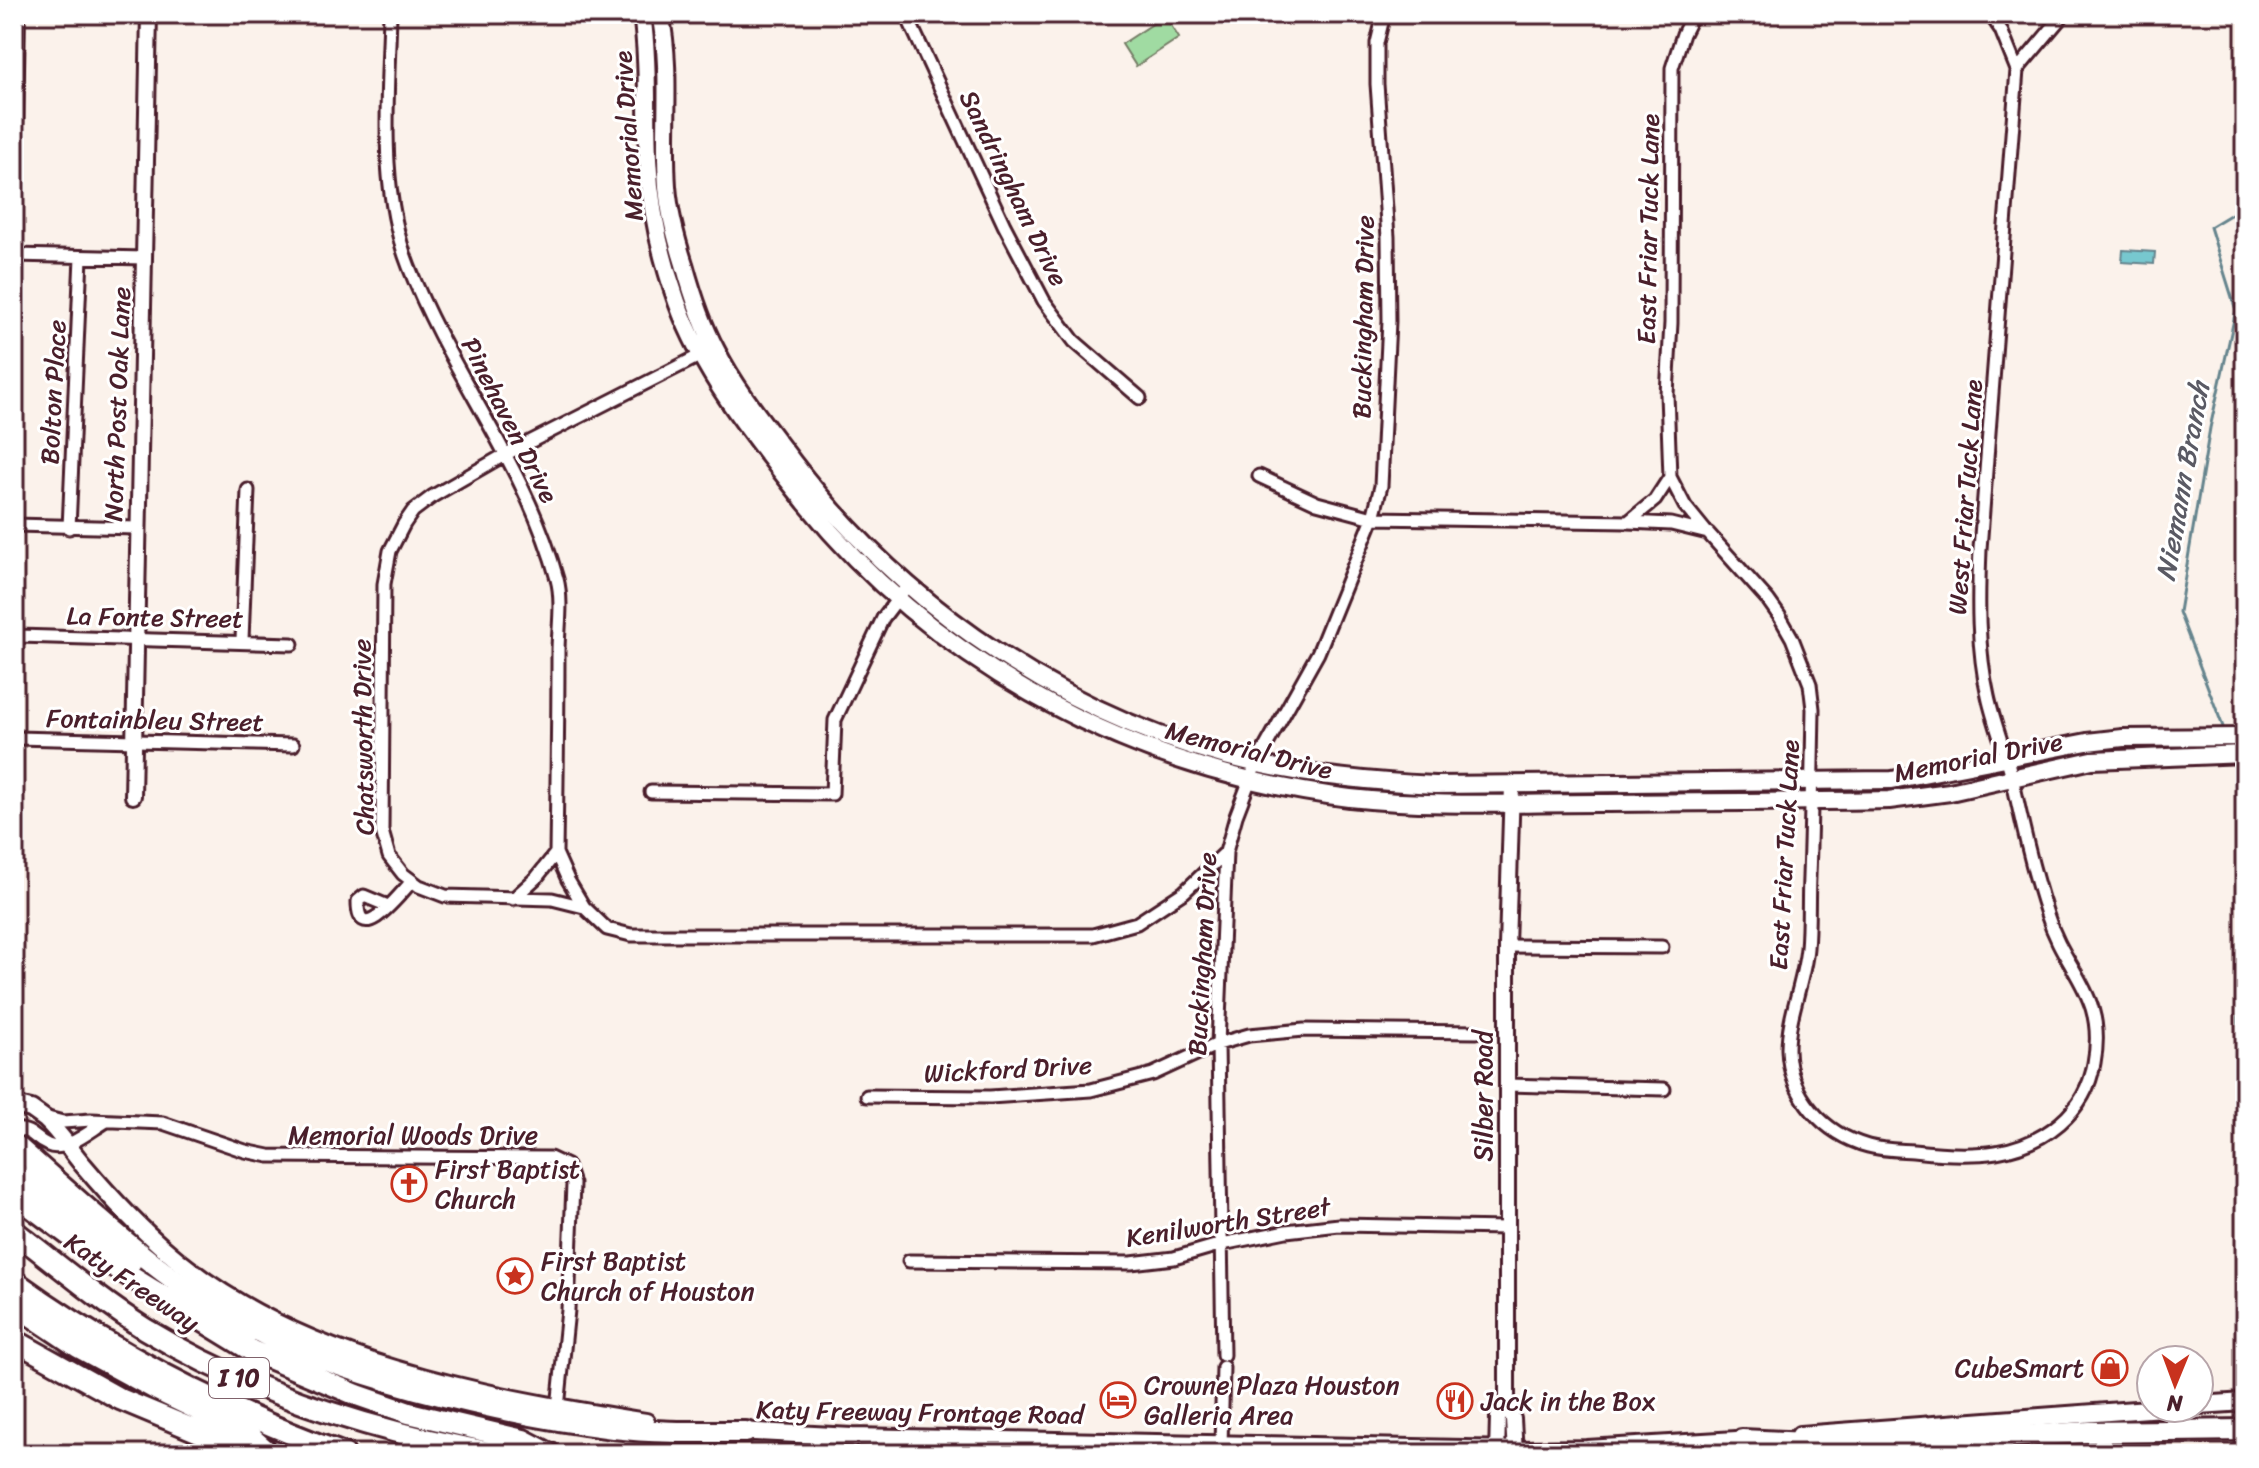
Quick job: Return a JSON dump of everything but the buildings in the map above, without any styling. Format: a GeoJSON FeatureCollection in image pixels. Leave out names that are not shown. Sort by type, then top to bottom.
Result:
{"type":"FeatureCollection","features":[{"type":"Feature","properties":{"kind":"highway"},"geometry":{"type":"LineString","coordinates":[[14,1144],[182,1286],[252,1329],[307,1354],[364,1375],[531,1416],[615,1428],[746,1432]]}},
{"type":"Feature","properties":{"kind":"highway"},"geometry":{"type":"LineString","coordinates":[[14,1171],[222,1335]]}},
{"type":"Feature","properties":{"kind":"highway"},"geometry":{"type":"LineString","coordinates":[[14,1194],[97,1256],[222,1335],[279,1364],[409,1413],[523,1440],[550,1454]]}},
{"type":"Feature","properties":{"kind":"highway","name":"Katy Freeway"},"geometry":{"type":"LineString","coordinates":[[14,1231],[145,1328],[252,1384],[318,1410],[379,1429],[498,1454]]}},
{"type":"Feature","properties":{"kind":"highway"},"geometry":{"type":"LineString","coordinates":[[14,1281],[77,1325],[151,1369],[251,1417],[344,1454]]}},
{"type":"Feature","properties":{"kind":"highway","name":"I 10"},"geometry":{"type":"LineString","coordinates":[[14,1304],[78,1347],[246,1433],[268,1454]]}},
{"type":"Feature","properties":{"kind":"highway"},"geometry":{"type":"LineString","coordinates":[[14,1340],[120,1399],[240,1449],[268,1454]]}},
{"type":"Feature","properties":{"kind":"highway"},"geometry":{"type":"LineString","coordinates":[[1742,1440],[1891,1443],[2090,1432],[2245,1430]]}},
{"type":"Feature","properties":{"kind":"main road"},"geometry":{"type":"LineString","coordinates":[[14,121],[16,14]]}},
{"type":"Feature","properties":{"kind":"main road","name":"Memorial Drive"},"geometry":{"type":"LineString","coordinates":[[642,14],[648,53],[648,163],[664,221]]}},
{"type":"Feature","properties":{"kind":"main road","name":"Memorial Drive"},"geometry":{"type":"LineString","coordinates":[[660,14],[665,53],[665,264],[678,303],[708,352],[766,427],[820,496],[903,591],[983,664],[1058,709],[1144,749],[1249,780],[1352,798],[1512,803],[1812,801],[1923,796],[2092,760],[2245,754]]}},
{"type":"Feature","properties":{"kind":"main road","name":"Memorial Drive"},"geometry":{"type":"LineString","coordinates":[[903,591],[1066,694],[1147,731],[1256,764],[1374,782],[1512,786],[1892,780],[2087,742],[2245,737]]}},
{"type":"Feature","properties":{"kind":"main road"},"geometry":{"type":"LineString","coordinates":[[1058,709],[1066,694]]}},
{"type":"Feature","properties":{"kind":"main road"},"geometry":{"type":"LineString","coordinates":[[1694,783],[1694,802]]}},
{"type":"Feature","properties":{"kind":"main road","name":"Katy Freeway Frontage Road"},"geometry":{"type":"LineString","coordinates":[[14,1105],[41,1115],[140,1227],[202,1280],[290,1331],[366,1358],[505,1397],[665,1425],[852,1437],[1516,1452],[1713,1442],[2135,1410]]}},
{"type":"Feature","properties":{"kind":"main road"},"geometry":{"type":"LineString","coordinates":[[2215,1404],[2245,1402]]}},
{"type":"Feature","properties":{"kind":"main road"},"geometry":{"type":"LineString","coordinates":[[1683,1454],[1713,1442]]}},
{"type":"Feature","properties":{"kind":"street","name":"North Post Oak Lane"},"geometry":{"type":"LineString","coordinates":[[133,796],[149,14]]}},
{"type":"Feature","properties":{"kind":"street","name":"Pinehaven Drive"},"geometry":{"type":"LineString","coordinates":[[390,14],[390,185],[397,226],[409,266],[449,351],[506,454],[542,531],[559,584],[556,853],[584,907]]}},
{"type":"Feature","properties":{"kind":"street","name":"Sandringham Drive"},"geometry":{"type":"LineString","coordinates":[[906,14],[1011,238],[1044,301],[1074,341],[1140,398]]}},
{"type":"Feature","properties":{"kind":"street","name":"Buckingham Drive"},"geometry":{"type":"LineString","coordinates":[[1221,1445],[1223,1361],[1218,1044],[1226,852],[1256,764],[1318,653],[1373,518],[1381,486],[1389,321],[1388,237],[1377,84],[1377,43],[1384,14]]}},
{"type":"Feature","properties":{"kind":"street","name":"East Friar Tuck Lane"},"geometry":{"type":"LineString","coordinates":[[1693,14],[1672,68],[1671,323],[1667,394],[1670,477],[1685,506],[1768,600],[1792,638],[1810,684],[1813,709],[1812,801],[1807,949],[1789,1034],[1789,1067],[1809,1109],[1848,1139],[1871,1147],[1938,1154],[1992,1153],[2019,1148],[2037,1139]]}},
{"type":"Feature","properties":{"kind":"street","name":"West Friar Tuck Lane"},"geometry":{"type":"LineString","coordinates":[[1990,14],[2001,30],[2017,70],[1980,549],[1977,624],[1988,698],[2012,776],[2024,839],[2048,918],[2093,1003],[2096,1021],[2097,1049],[2089,1086],[2072,1113],[2051,1132],[2037,1139]]}},
{"type":"Feature","properties":{"kind":"street"},"geometry":{"type":"LineString","coordinates":[[2017,70],[2064,14]]}},
{"type":"Feature","properties":{"kind":"street"},"geometry":{"type":"LineString","coordinates":[[14,255],[145,258]]}},
{"type":"Feature","properties":{"kind":"street","name":"Bolton Place"},"geometry":{"type":"LineString","coordinates":[[69,528],[81,257]]}},
{"type":"Feature","properties":{"kind":"street","name":"Chatsworth Drive"},"geometry":{"type":"LineString","coordinates":[[708,352],[506,454],[413,511],[390,551],[384,584],[382,831],[389,856],[403,874],[445,896],[552,899],[584,907],[607,929],[631,935],[1093,935],[1137,923],[1184,892],[1226,852]]}},
{"type":"Feature","properties":{"kind":"street"},"geometry":{"type":"LineString","coordinates":[[1259,476],[1317,503],[1373,518],[1628,522],[1671,524],[1708,533]]}},
{"type":"Feature","properties":{"kind":"street"},"geometry":{"type":"LineString","coordinates":[[1628,522],[1655,500],[1670,477]]}},
{"type":"Feature","properties":{"kind":"street"},"geometry":{"type":"LineString","coordinates":[[242,640],[248,490]]}},
{"type":"Feature","properties":{"kind":"street"},"geometry":{"type":"LineString","coordinates":[[14,525],[137,528]]}},
{"type":"Feature","properties":{"kind":"street"},"geometry":{"type":"LineString","coordinates":[[651,792],[832,794],[835,720],[883,618],[903,591]]}},
{"type":"Feature","properties":{"kind":"street","name":"La Fonte Street"},"geometry":{"type":"LineString","coordinates":[[18,636],[242,640],[292,644]]}},
{"type":"Feature","properties":{"kind":"street","name":"Fontainbleu Street"},"geometry":{"type":"LineString","coordinates":[[16,738],[293,745]]}},
{"type":"Feature","properties":{"kind":"street","name":"Silber Road"},"geometry":{"type":"LineString","coordinates":[[1512,786],[1507,946],[1507,1407],[1513,1419],[1516,1452]]}},
{"type":"Feature","properties":{"kind":"street"},"geometry":{"type":"LineString","coordinates":[[513,899],[537,877],[556,853]]}},
{"type":"Feature","properties":{"kind":"street"},"geometry":{"type":"LineString","coordinates":[[388,906],[412,881]]}},
{"type":"Feature","properties":{"kind":"street"},"geometry":{"type":"LineString","coordinates":[[1507,946],[1662,947]]}},
{"type":"Feature","properties":{"kind":"street","name":"Wickford Drive"},"geometry":{"type":"LineString","coordinates":[[867,1096],[990,1097],[1091,1090],[1153,1074],[1218,1044],[1249,1035],[1304,1030],[1477,1032]]}},
{"type":"Feature","properties":{"kind":"street"},"geometry":{"type":"LineString","coordinates":[[1507,1085],[1664,1089]]}},
{"type":"Feature","properties":{"kind":"street","name":"Memorial Woods Drive"},"geometry":{"type":"LineString","coordinates":[[41,1115],[63,1122],[114,1120],[163,1123],[269,1156],[550,1158],[567,1166],[573,1184],[568,1310],[558,1408]]}},
{"type":"Feature","properties":{"kind":"street","name":"Memorial Woods Drive"},"geometry":{"type":"LineString","coordinates":[[66,1143],[114,1120]]}},
{"type":"Feature","properties":{"kind":"street"},"geometry":{"type":"LineString","coordinates":[[14,1129],[31,1132],[50,1146],[66,1143]]}},
{"type":"Feature","properties":{"kind":"street","name":"Kenilworth Street"},"geometry":{"type":"LineString","coordinates":[[909,1261],[1131,1263],[1174,1258],[1222,1244],[1339,1225],[1507,1228]]}},
{"type":"Feature","properties":{"kind":"street","name":"Silber Road"},"geometry":{"type":"LineString","coordinates":[[1497,1452],[1498,1417],[1507,1407]]}},
{"type":"Feature","properties":{"kind":"green space"},"geometry":{"type":"Polygon","coordinates":[[[1165,16],[1179,38],[1136,66],[1122,44],[1165,16]]]}},
{"type":"Feature","properties":{"kind":"water"},"geometry":{"type":"Polygon","coordinates":[[[2123,250],[2155,252],[2154,264],[2122,262],[2123,250]]]}},
{"type":"Feature","properties":{"kind":"waterway","name":"Niemann Branch"},"geometry":{"type":"LineString","coordinates":[[2225,732],[2179,612],[2210,428],[2236,310],[2210,227],[2245,206]]}},
{"type":"Feature","properties":{"kind":"waterway","name":"Niemann Branch"},"geometry":{"type":"LineString","coordinates":[[2238,760],[2245,775]]}},
{"type":"Feature","properties":{"kind":"waterway","name":"Niemann Branch"},"geometry":{"type":"LineString","coordinates":[[2245,942],[2239,945],[2239,1118],[2245,1138]]}},
{"type":"Feature","properties":{"kind":"place","name":"First Baptist Church"},"geometry":{"type":"Point","coordinates":[409,1184]}},
{"type":"Feature","properties":{"kind":"place","name":"First Baptist Church of Houston"},"geometry":{"type":"Point","coordinates":[515,1276]}},
{"type":"Feature","properties":{"kind":"place","name":"CubeSmart"},"geometry":{"type":"Point","coordinates":[2110,1368]}},
{"type":"Feature","properties":{"kind":"place","name":"Crowne Plaza Houston Galleria Area"},"geometry":{"type":"Point","coordinates":[1118,1400]}},
{"type":"Feature","properties":{"kind":"place","name":"Jack in the Box"},"geometry":{"type":"Point","coordinates":[1455,1401]}}]}
